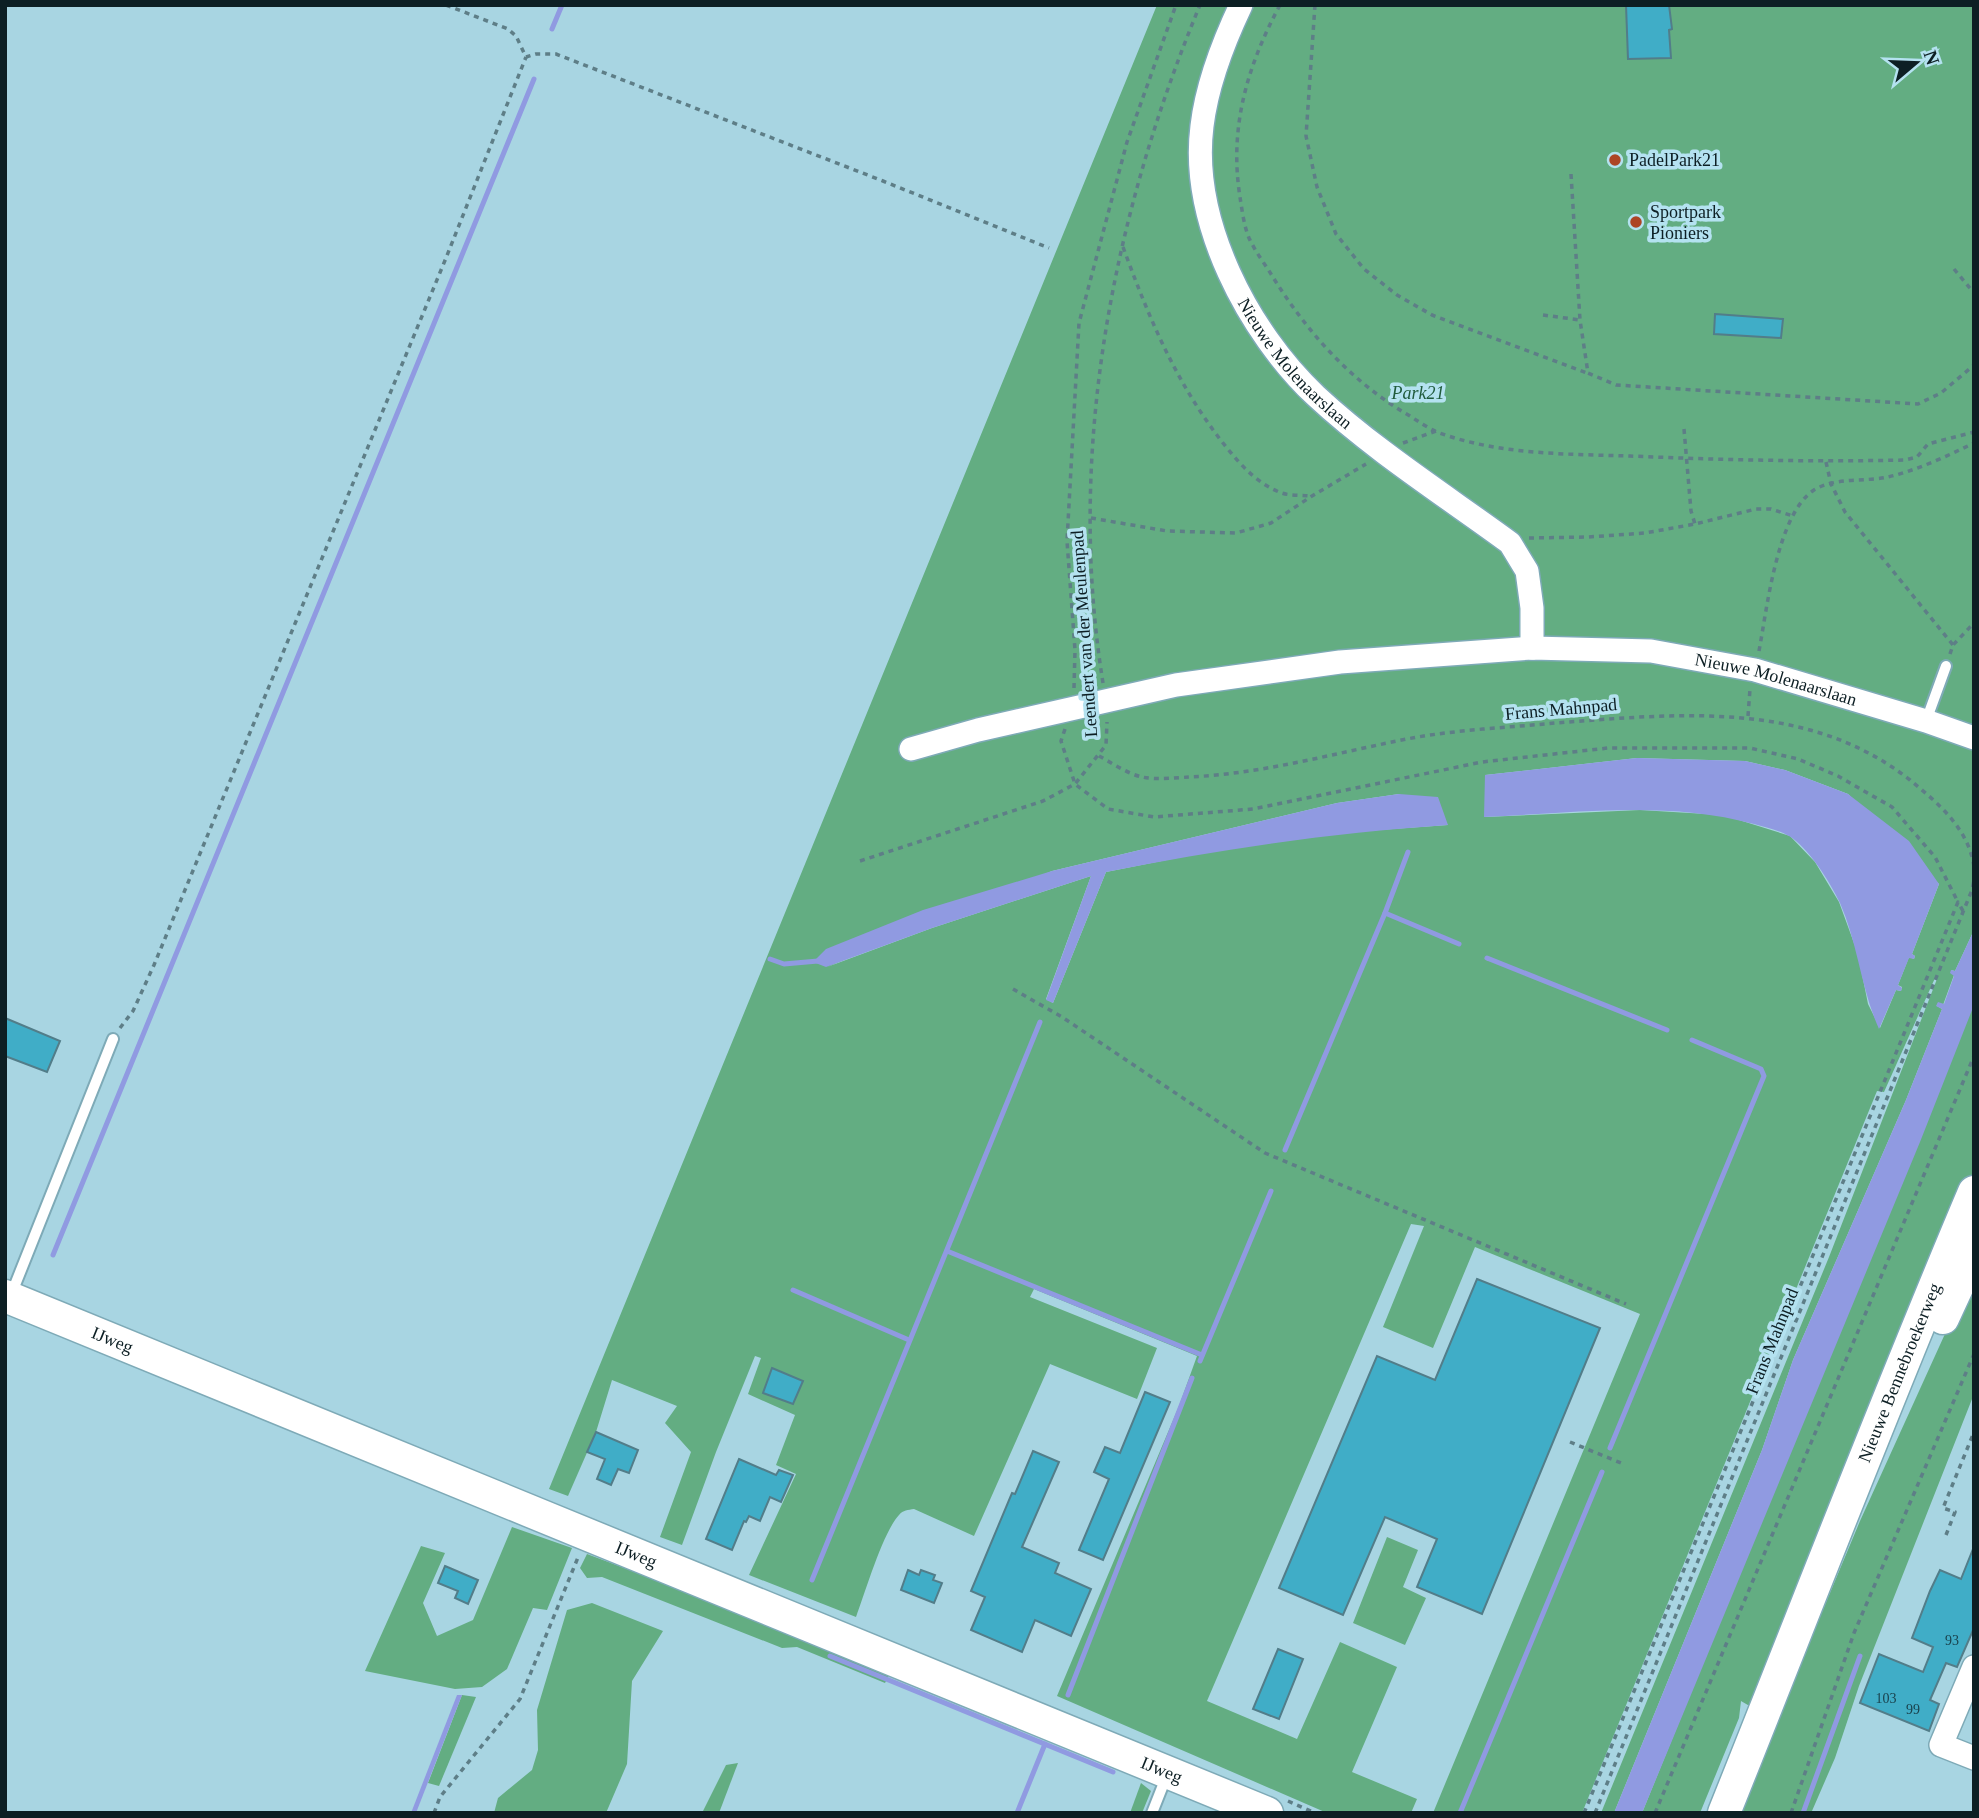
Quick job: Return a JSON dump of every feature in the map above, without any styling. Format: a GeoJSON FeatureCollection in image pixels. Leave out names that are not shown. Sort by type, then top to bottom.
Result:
{"type":"FeatureCollection","features":[{"type":"Feature","properties":{"kind":"street","name":"Nieuwe Molenaarslaan"},"geometry":{"type":"LineString","coordinates":[[1241,5],[1213,75],[1202,126],[1200,169],[1210,216],[1224,261],[1240,296],[1283,359],[1314,394],[1342,419],[1510,543],[1527,571],[1532,608],[1532,648]]}},
{"type":"Feature","properties":{"kind":"street","name":"Nieuwe Molenaarslaan"},"geometry":{"type":"LineString","coordinates":[[911,749],[1176,685],[1340,662],[1532,648],[1651,651],[1755,670],[1974,738]]}},
{"type":"Feature","properties":{"kind":"street","name":"Nieuwe Bennebroekerweg"},"geometry":{"type":"LineString","coordinates":[[1724,1813],[1828,1555],[1906,1351],[1974,1192]]}},
{"type":"Feature","properties":{"kind":"street","name":"Nieuwe Bennebroekerweg"},"geometry":{"type":"LineString","coordinates":[[1828,1555],[1974,1251]]}},
{"type":"Feature","properties":{"kind":"street","name":"IJweg"},"geometry":{"type":"LineString","coordinates":[[8,1297],[1267,1813]]}},
{"type":"Feature","properties":{"kind":"street"},"geometry":{"type":"LineString","coordinates":[[1974,1667],[1941,1745],[1974,1758]]}},
{"type":"Feature","properties":{"kind":"lane"},"geometry":{"type":"LineString","coordinates":[[1926,721],[1945,666]]}},
{"type":"Feature","properties":{"kind":"lane"},"geometry":{"type":"LineString","coordinates":[[8,1297],[113,1039]]}},
{"type":"Feature","properties":{"kind":"lane"},"geometry":{"type":"LineString","coordinates":[[1152,1813],[1169,1772]]}},
{"type":"Feature","properties":{"kind":"path"},"geometry":{"type":"LineString","coordinates":[[113,1039],[133,1011],[154,965],[446,258],[526,57],[516,36],[508,29],[446,5]]}},
{"type":"Feature","properties":{"kind":"path"},"geometry":{"type":"LineString","coordinates":[[1176,5],[1127,142],[1079,323],[1067,541],[1075,650],[1073,708],[1061,741],[1075,784],[1108,809],[1154,817],[1253,809],[1507,759],[1608,748],[1750,748],[1798,759],[1838,776],[1892,807],[1935,857],[1963,911]]}},
{"type":"Feature","properties":{"kind":"path","name":"Leendert van der Meulenpad"},"geometry":{"type":"LineString","coordinates":[[860,861],[1043,801],[1075,784],[1106,745],[1106,700],[1094,630],[1090,574],[1094,425],[1110,306],[1135,190],[1200,5]]}},
{"type":"Feature","properties":{"kind":"path"},"geometry":{"type":"LineString","coordinates":[[1280,5],[1262,38],[1241,102],[1237,178],[1249,237],[1288,301],[1326,350],[1395,408],[1436,431],[1504,449],[1687,458],[1905,460],[1917,457],[1928,444],[1974,432]]}},
{"type":"Feature","properties":{"kind":"path"},"geometry":{"type":"LineString","coordinates":[[1315,5],[1306,136],[1317,187],[1336,234],[1364,269],[1397,295],[1432,315],[1616,385],[1918,404],[1941,393],[1974,365]]}},
{"type":"Feature","properties":{"kind":"path"},"geometry":{"type":"LineString","coordinates":[[526,57],[556,54],[1049,248]]}},
{"type":"Feature","properties":{"kind":"path"},"geometry":{"type":"LineString","coordinates":[[1571,174],[1580,320],[1588,373]]}},
{"type":"Feature","properties":{"kind":"path"},"geometry":{"type":"LineString","coordinates":[[1091,518],[1167,531],[1236,533],[1271,523],[1312,496],[1282,494],[1261,483],[1238,461],[1206,421],[1163,348],[1123,245]]}},
{"type":"Feature","properties":{"kind":"path"},"geometry":{"type":"LineString","coordinates":[[1954,269],[1974,293]]}},
{"type":"Feature","properties":{"kind":"path"},"geometry":{"type":"LineString","coordinates":[[1542,314],[1580,320]]}},
{"type":"Feature","properties":{"kind":"path"},"geometry":{"type":"LineString","coordinates":[[1684,429],[1691,511],[1695,524]]}},
{"type":"Feature","properties":{"kind":"path"},"geometry":{"type":"LineString","coordinates":[[1748,716],[1749,695],[1781,543],[1802,502],[1814,490],[1830,484],[1887,477],[1974,443]]}},
{"type":"Feature","properties":{"kind":"path"},"geometry":{"type":"LineString","coordinates":[[1826,461],[1830,484],[1845,512],[1953,645]]}},
{"type":"Feature","properties":{"kind":"path"},"geometry":{"type":"LineString","coordinates":[[1510,543],[1523,538],[1645,533],[1756,509],[1771,509],[1793,516]]}},
{"type":"Feature","properties":{"kind":"path"},"geometry":{"type":"LineString","coordinates":[[1945,666],[1953,645],[1974,623]]}},
{"type":"Feature","properties":{"kind":"path","name":"Frans Mahnpad"},"geometry":{"type":"LineString","coordinates":[[1099,756],[1141,777],[1227,776],[1410,738],[1650,716],[1748,716],[1819,732],[1860,747],[1896,769],[1922,789],[1959,827],[1969,845],[1974,867]]}},
{"type":"Feature","properties":{"kind":"path","name":"Frans Mahnpad"},"geometry":{"type":"LineString","coordinates":[[1595,1813],[1974,880]]}},
{"type":"Feature","properties":{"kind":"path"},"geometry":{"type":"LineString","coordinates":[[1584,1813],[1958,902]]}},
{"type":"Feature","properties":{"kind":"path"},"geometry":{"type":"LineString","coordinates":[[1013,989],[1062,1017],[1265,1153],[1626,1304]]}},
{"type":"Feature","properties":{"kind":"path"},"geometry":{"type":"LineString","coordinates":[[1656,1813],[1974,1056]]}},
{"type":"Feature","properties":{"kind":"path"},"geometry":{"type":"LineString","coordinates":[[1791,1813],[1854,1633],[1974,1354]]}},
{"type":"Feature","properties":{"kind":"path"},"geometry":{"type":"LineString","coordinates":[[1946,1535],[1955,1512],[1943,1508],[1974,1432]]}},
{"type":"Feature","properties":{"kind":"path"},"geometry":{"type":"LineString","coordinates":[[1570,1442],[1621,1463]]}},
{"type":"Feature","properties":{"kind":"path"},"geometry":{"type":"LineString","coordinates":[[434,1813],[440,1797],[520,1699],[588,1534]]}},
{"type":"Feature","properties":{"kind":"green space","name":"Park21"},"geometry":{"type":"Polygon","coordinates":[[[1157,5],[1974,5],[1974,930],[1955,971],[1951,970],[1954,975],[1943,1005],[1938,1003],[1937,1006],[1942,1009],[1906,1100],[1793,1360],[1762,1450],[1614,1813],[1601,1813],[1829,1257],[1937,979],[1935,978],[1884,1092],[1877,1091],[1582,1813],[1433,1813],[1640,1314],[1475,1247],[1433,1348],[1383,1327],[1424,1226],[1411,1224],[1207,1701],[1297,1739],[1340,1642],[1397,1667],[1352,1772],[1417,1799],[1411,1813],[1327,1813],[1057,1696],[1179,1406],[1197,1356],[1034,1289],[1030,1297],[1157,1348],[1137,1399],[1050,1364],[974,1536],[914,1509],[902,1512],[893,1523],[881,1548],[856,1617],[749,1575],[796,1474],[776,1465],[795,1415],[748,1394],[761,1358],[755,1356],[682,1545],[660,1537],[691,1452],[665,1423],[677,1406],[612,1380],[596,1432],[568,1496],[549,1489],[1157,5]],[[1637,758],[1485,775],[1485,817],[1640,810],[1723,815],[1790,836],[1815,862],[1839,902],[1858,954],[1868,1004],[1880,1028],[1896,990],[1901,991],[1902,987],[1898,985],[1909,957],[1914,959],[1912,954],[1939,884],[1848,794],[1785,770],[1745,761],[1637,758]],[[1399,794],[1337,803],[1052,871],[827,967],[932,928],[1091,876],[1046,999],[1053,1003],[1106,872],[1212,851],[1351,832],[1448,825],[1399,794]]]}},
{"type":"Feature","properties":{"kind":"green space"},"geometry":{"type":"Polygon","coordinates":[[[1974,996],[1974,1177],[1753,1708],[1741,1701],[1739,1718],[1700,1813],[1642,1813],[1974,996]]]}},
{"type":"Feature","properties":{"kind":"green space"},"geometry":{"type":"Polygon","coordinates":[[[1974,1270],[1974,1394],[1859,1686],[1835,1758],[1812,1811],[1815,1813],[1738,1813],[1860,1521],[1974,1270]]]}},
{"type":"Feature","properties":{"kind":"green space"},"geometry":{"type":"Polygon","coordinates":[[[512,1527],[572,1548],[547,1610],[533,1608],[507,1669],[482,1687],[455,1689],[365,1671],[421,1546],[445,1553],[423,1603],[437,1636],[473,1620],[512,1527]]]}},
{"type":"Feature","properties":{"kind":"green space"},"geometry":{"type":"Polygon","coordinates":[[[1387,1537],[1418,1550],[1403,1587],[1426,1598],[1405,1645],[1353,1623],[1387,1537]]]}},
{"type":"Feature","properties":{"kind":"green space"},"geometry":{"type":"Polygon","coordinates":[[[587,1554],[891,1671],[885,1683],[797,1647],[782,1648],[602,1577],[587,1578],[580,1568],[587,1554]]]}},
{"type":"Feature","properties":{"kind":"green space"},"geometry":{"type":"Polygon","coordinates":[[[592,1603],[663,1631],[632,1681],[627,1764],[606,1813],[494,1813],[498,1798],[532,1770],[538,1750],[537,1710],[567,1610],[592,1603]]]}},
{"type":"Feature","properties":{"kind":"green space"},"geometry":{"type":"Polygon","coordinates":[[[462,1695],[476,1697],[439,1786],[428,1783],[462,1695]]]}},
{"type":"Feature","properties":{"kind":"green space"},"geometry":{"type":"Polygon","coordinates":[[[738,1763],[719,1813],[702,1813],[726,1765],[738,1763]]]}},
{"type":"Feature","properties":{"kind":"green space"},"geometry":{"type":"Polygon","coordinates":[[[1141,1783],[1151,1791],[1142,1813],[1130,1813],[1141,1783]]]}},
{"type":"Feature","properties":{"kind":"water"},"geometry":{"type":"Polygon","coordinates":[[[1637,758],[1745,761],[1785,770],[1848,794],[1909,841],[1939,884],[1912,954],[1914,959],[1909,958],[1898,985],[1902,988],[1901,991],[1896,990],[1879,1029],[1840,903],[1811,856],[1785,834],[1721,817],[1654,810],[1484,817],[1485,775],[1637,758]]]}},
{"type":"Feature","properties":{"kind":"water"},"geometry":{"type":"Polygon","coordinates":[[[1399,794],[1438,797],[1448,825],[1276,843],[1106,872],[1053,1003],[1046,1000],[1091,876],[932,928],[826,967],[813,962],[826,949],[923,910],[1052,871],[1337,803],[1399,794]]]}},
{"type":"Feature","properties":{"kind":"water"},"geometry":{"type":"Polygon","coordinates":[[[1974,930],[1974,1005],[1920,1142],[1642,1813],[1614,1813],[1762,1450],[1793,1360],[1906,1100],[1942,1009],[1936,1006],[1938,1002],[1944,1004],[1954,976],[1950,973],[1951,970],[1955,971],[1974,930]]]}},
{"type":"Feature","properties":{"kind":"water"},"geometry":{"type":"Polygon","coordinates":[[[457,1695],[462,1695],[416,1813],[411,1813],[457,1695]]]}},
{"type":"Feature","properties":{"kind":"building"},"geometry":{"type":"Polygon","coordinates":[[[1626,5],[1669,5],[1671,58],[1628,59],[1626,5]]]}},
{"type":"Feature","properties":{"kind":"building"},"geometry":{"type":"Polygon","coordinates":[[[1715,314],[1783,319],[1781,338],[1714,334],[1715,314]]]}},
{"type":"Feature","properties":{"kind":"building"},"geometry":{"type":"Polygon","coordinates":[[[5,1018],[60,1041],[47,1072],[5,1056],[5,1018]]]}},
{"type":"Feature","properties":{"kind":"building"},"geometry":{"type":"Polygon","coordinates":[[[1477,1279],[1600,1328],[1482,1614],[1417,1587],[1437,1539],[1385,1517],[1343,1615],[1279,1588],[1377,1356],[1435,1380],[1477,1279]]]}},
{"type":"Feature","properties":{"kind":"building"},"geometry":{"type":"Polygon","coordinates":[[[772,1368],[803,1381],[793,1404],[763,1393],[772,1368]]]}},
{"type":"Feature","properties":{"kind":"building"},"geometry":{"type":"Polygon","coordinates":[[[1145,1392],[1170,1402],[1103,1560],[1079,1550],[1109,1479],[1094,1472],[1105,1447],[1120,1453],[1145,1392]]]}},
{"type":"Feature","properties":{"kind":"building"},"geometry":{"type":"Polygon","coordinates":[[[596,1432],[638,1450],[629,1473],[618,1469],[611,1485],[597,1479],[605,1459],[587,1452],[596,1432]]]}},
{"type":"Feature","properties":{"kind":"building"},"geometry":{"type":"Polygon","coordinates":[[[1033,1451],[1059,1462],[1022,1547],[1059,1563],[1055,1573],[1091,1589],[1071,1636],[1035,1620],[1022,1652],[971,1630],[985,1597],[971,1591],[1012,1493],[1015,1494],[1033,1451]]]}},
{"type":"Feature","properties":{"kind":"building"},"geometry":{"type":"Polygon","coordinates":[[[739,1459],[776,1475],[779,1470],[793,1475],[781,1502],[770,1497],[760,1521],[749,1516],[746,1522],[744,1521],[732,1550],[706,1539],[739,1459]]]}},
{"type":"Feature","properties":{"kind":"building"},"geometry":{"type":"Polygon","coordinates":[[[1973,1549],[1974,1628],[1957,1667],[1946,1663],[1930,1700],[1939,1704],[1929,1731],[1860,1703],[1879,1654],[1923,1672],[1933,1647],[1912,1638],[1930,1591],[1940,1570],[1961,1579],[1973,1549]]]}},
{"type":"Feature","properties":{"kind":"building"},"geometry":{"type":"Polygon","coordinates":[[[445,1566],[478,1580],[468,1604],[455,1598],[458,1591],[438,1583],[445,1566]]]}},
{"type":"Feature","properties":{"kind":"building"},"geometry":{"type":"Polygon","coordinates":[[[908,1570],[919,1575],[921,1570],[935,1575],[933,1580],[942,1583],[934,1603],[901,1590],[908,1570]]]}},
{"type":"Feature","properties":{"kind":"building"},"geometry":{"type":"Polygon","coordinates":[[[1278,1649],[1303,1659],[1279,1719],[1253,1709],[1278,1649]]]}},
{"type":"Feature","properties":{"kind":"waterway"},"geometry":{"type":"LineString","coordinates":[[552,29],[562,5]]}},
{"type":"Feature","properties":{"kind":"waterway"},"geometry":{"type":"LineString","coordinates":[[53,1255],[534,79]]}},
{"type":"Feature","properties":{"kind":"waterway"},"geometry":{"type":"LineString","coordinates":[[1285,1150],[1408,852]]}},
{"type":"Feature","properties":{"kind":"waterway"},"geometry":{"type":"LineString","coordinates":[[1385,913],[1459,944]]}},
{"type":"Feature","properties":{"kind":"waterway"},"geometry":{"type":"LineString","coordinates":[[1487,958],[1667,1030]]}},
{"type":"Feature","properties":{"kind":"waterway"},"geometry":{"type":"LineString","coordinates":[[770,959],[784,964],[818,961]]}},
{"type":"Feature","properties":{"kind":"waterway"},"geometry":{"type":"LineString","coordinates":[[812,1580],[1040,1022]]}},
{"type":"Feature","properties":{"kind":"waterway"},"geometry":{"type":"LineString","coordinates":[[1610,1448],[1764,1076],[1761,1069],[1692,1040]]}},
{"type":"Feature","properties":{"kind":"waterway"},"geometry":{"type":"LineString","coordinates":[[1200,1361],[1271,1191]]}},
{"type":"Feature","properties":{"kind":"waterway"},"geometry":{"type":"LineString","coordinates":[[947,1251],[1202,1355]]}},
{"type":"Feature","properties":{"kind":"waterway"},"geometry":{"type":"LineString","coordinates":[[793,1290],[909,1340]]}},
{"type":"Feature","properties":{"kind":"waterway"},"geometry":{"type":"LineString","coordinates":[[1068,1695],[1192,1378]]}},
{"type":"Feature","properties":{"kind":"waterway"},"geometry":{"type":"LineString","coordinates":[[1460,1813],[1602,1472]]}},
{"type":"Feature","properties":{"kind":"waterway"},"geometry":{"type":"LineString","coordinates":[[830,1656],[1113,1772]]}},
{"type":"Feature","properties":{"kind":"waterway"},"geometry":{"type":"LineString","coordinates":[[1803,1813],[1860,1656]]}},
{"type":"Feature","properties":{"kind":"waterway"},"geometry":{"type":"LineString","coordinates":[[1017,1813],[1045,1744]]}},
{"type":"Feature","properties":{"kind":"place","name":"PadelPark21"},"geometry":{"type":"Point","coordinates":[1615,160]}},
{"type":"Feature","properties":{"kind":"place","name":"Sportpark Pioniers"},"geometry":{"type":"Point","coordinates":[1636,222]}}]}
